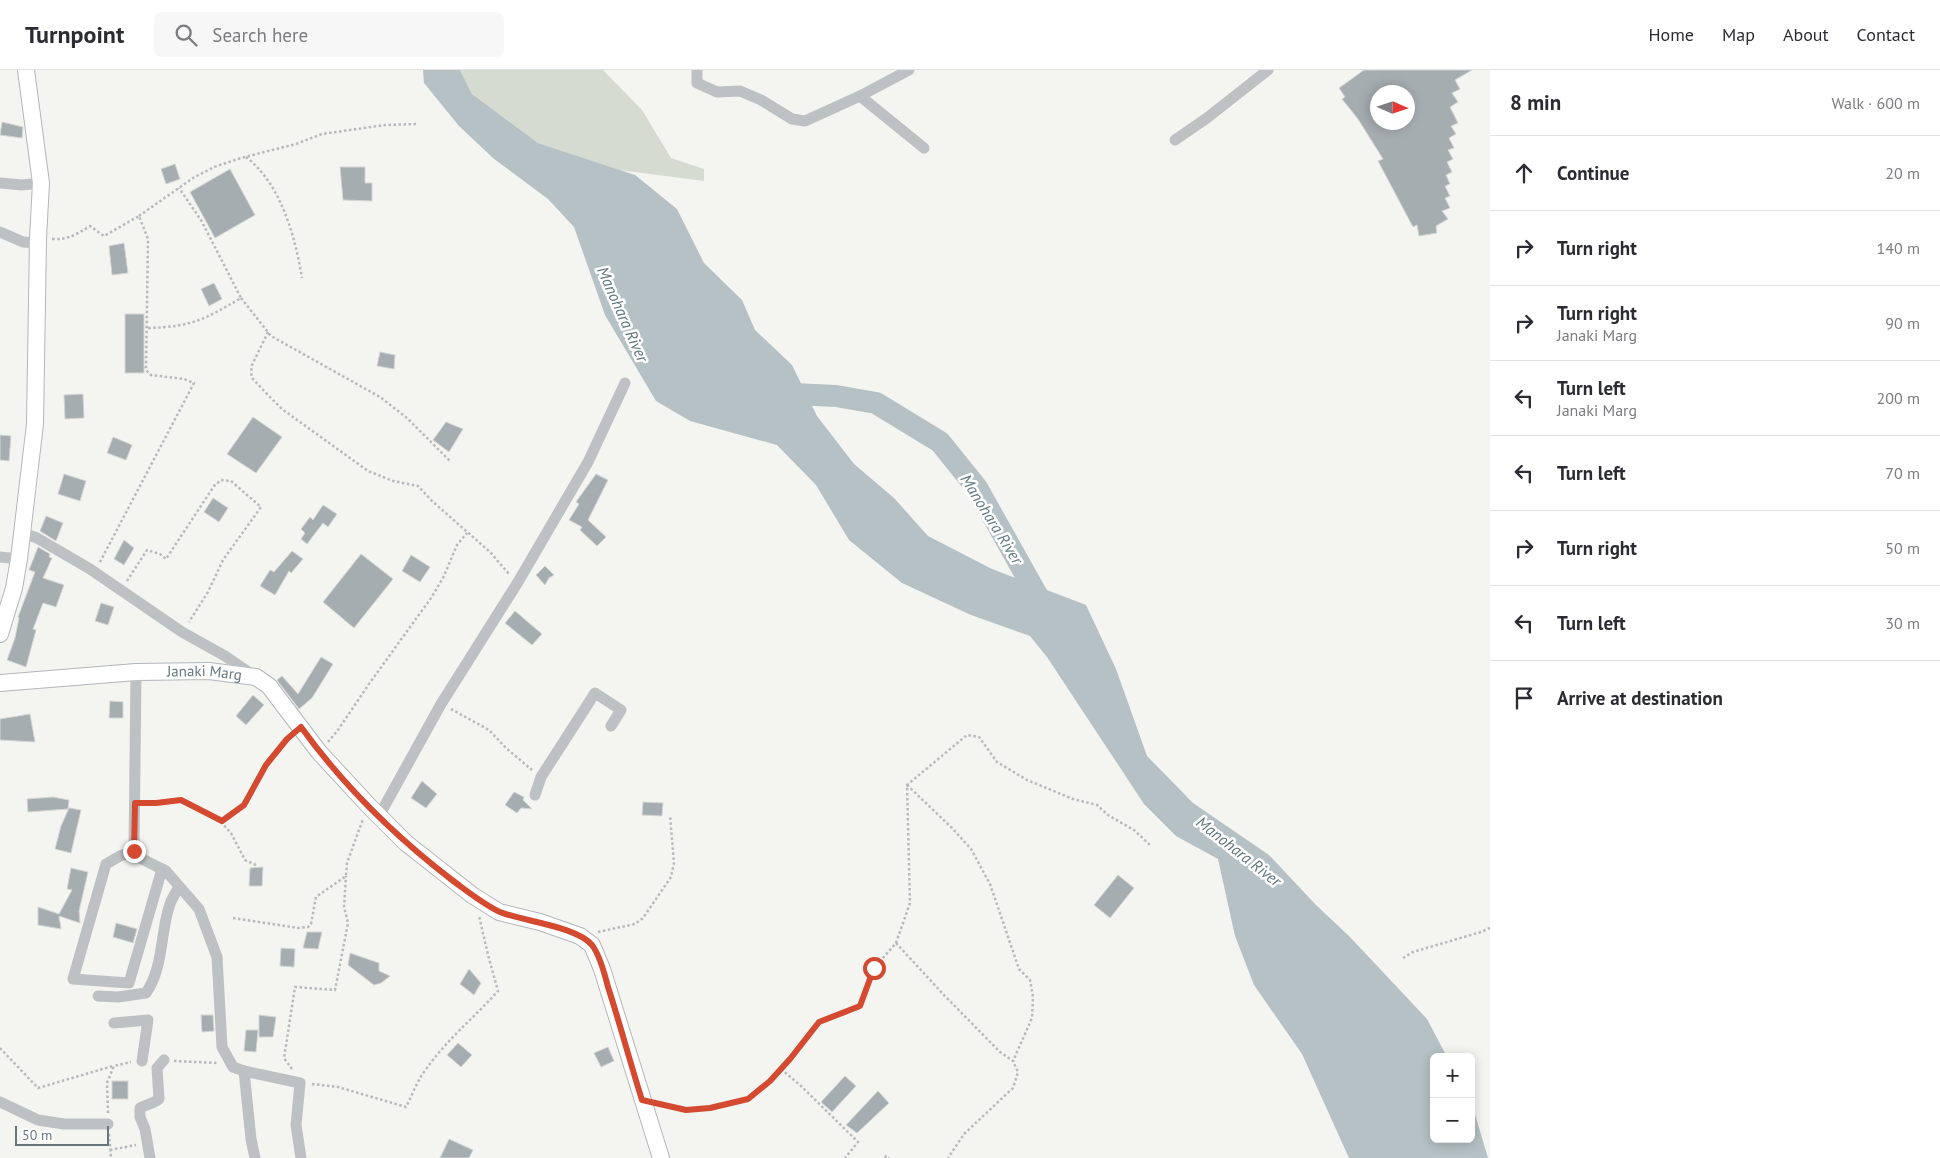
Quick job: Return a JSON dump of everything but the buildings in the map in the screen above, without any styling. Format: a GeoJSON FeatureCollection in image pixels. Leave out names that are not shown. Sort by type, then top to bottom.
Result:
{"type":"FeatureCollection","features":[{"type":"Feature","properties":{"kind":"street"},"geometry":{"type":"LineString","coordinates":[[0,634],[14,588],[19,559],[35,424],[40,184],[26,70]]}},
{"type":"Feature","properties":{"kind":"street"},"geometry":{"type":"LineString","coordinates":[[697,70],[697,84],[703,87],[717,92],[740,91],[761,100],[792,119],[805,120],[860,96],[909,70]]}},
{"type":"Feature","properties":{"kind":"street"},"geometry":{"type":"LineString","coordinates":[[1175,140],[1207,118],[1268,70]]}},
{"type":"Feature","properties":{"kind":"street"},"geometry":{"type":"LineString","coordinates":[[860,96],[924,148]]}},
{"type":"Feature","properties":{"kind":"street"},"geometry":{"type":"LineString","coordinates":[[0,183],[40,184]]}},
{"type":"Feature","properties":{"kind":"street"},"geometry":{"type":"LineString","coordinates":[[0,232],[23,242],[38,241]]}},
{"type":"Feature","properties":{"kind":"street"},"geometry":{"type":"LineString","coordinates":[[374,811],[518,582],[588,462],[625,384]]}},
{"type":"Feature","properties":{"kind":"street"},"geometry":{"type":"LineString","coordinates":[[23,533],[37,538],[95,572],[182,632],[226,656],[256,677]]}},
{"type":"Feature","properties":{"kind":"street"},"geometry":{"type":"LineString","coordinates":[[0,557],[19,559]]}},
{"type":"Feature","properties":{"kind":"street","name":"Janaki Marg"},"geometry":{"type":"LineString","coordinates":[[0,684],[136,672],[210,671],[256,677],[269,686],[319,752],[406,843],[472,895],[499,912],[540,922],[580,936],[592,945],[602,969],[661,1158]]}},
{"type":"Feature","properties":{"kind":"street"},"geometry":{"type":"LineString","coordinates":[[136,672],[134,851],[136,856],[162,869],[199,909],[217,957],[222,1047],[230,1063],[233,1067],[244,1071],[300,1083],[296,1125],[301,1158]]}},
{"type":"Feature","properties":{"kind":"street"},"geometry":{"type":"LineString","coordinates":[[535,795],[541,777],[595,693],[621,710],[611,726]]}},
{"type":"Feature","properties":{"kind":"street"},"geometry":{"type":"LineString","coordinates":[[134,851],[106,864],[72,979],[129,983],[162,869]]}},
{"type":"Feature","properties":{"kind":"street"},"geometry":{"type":"LineString","coordinates":[[98,996],[118,997],[146,994],[150,988],[158,963],[170,903],[179,887]]}},
{"type":"Feature","properties":{"kind":"street"},"geometry":{"type":"LineString","coordinates":[[114,1023],[148,1020],[142,1060]]}},
{"type":"Feature","properties":{"kind":"street"},"geometry":{"type":"LineString","coordinates":[[150,1158],[145,1129],[140,1117],[140,1108],[154,1104],[159,1099],[157,1068],[164,1060]]}},
{"type":"Feature","properties":{"kind":"street"},"geometry":{"type":"LineString","coordinates":[[244,1071],[251,1140],[255,1158]]}},
{"type":"Feature","properties":{"kind":"street"},"geometry":{"type":"LineString","coordinates":[[0,1102],[38,1120],[64,1124],[108,1124]]}},
{"type":"Feature","properties":{"kind":"path"},"geometry":{"type":"LineString","coordinates":[[38,241],[61,240],[73,237],[90,226],[104,236],[214,168],[246,157],[296,144],[322,134],[346,129],[418,124]]}},
{"type":"Feature","properties":{"kind":"path"},"geometry":{"type":"LineString","coordinates":[[246,157],[259,168],[272,188],[297,247],[302,278]]}},
{"type":"Feature","properties":{"kind":"path"},"geometry":{"type":"LineString","coordinates":[[179,188],[201,220],[241,298],[271,336],[380,397],[407,418],[450,461]]}},
{"type":"Feature","properties":{"kind":"path"},"geometry":{"type":"LineString","coordinates":[[95,572],[194,383],[184,378],[151,375],[146,370],[148,238],[139,216]]}},
{"type":"Feature","properties":{"kind":"path"},"geometry":{"type":"LineString","coordinates":[[148,328],[174,327],[194,323],[215,314],[241,298]]}},
{"type":"Feature","properties":{"kind":"path"},"geometry":{"type":"LineString","coordinates":[[268,332],[252,365],[251,372],[252,378],[266,393],[282,409],[368,471],[393,481],[418,486],[432,502],[490,552],[505,571],[518,582]]}},
{"type":"Feature","properties":{"kind":"path"},"geometry":{"type":"LineString","coordinates":[[121,590],[147,550],[160,554],[166,559],[214,486],[221,480],[231,480],[261,507],[223,560],[208,592],[182,632]]}},
{"type":"Feature","properties":{"kind":"path"},"geometry":{"type":"LineString","coordinates":[[319,752],[338,730],[353,706],[431,598],[443,578],[457,545],[467,533]]}},
{"type":"Feature","properties":{"kind":"path"},"geometry":{"type":"LineString","coordinates":[[441,704],[489,730],[506,748],[541,777]]}},
{"type":"Feature","properties":{"kind":"path"},"geometry":{"type":"LineString","coordinates":[[219,820],[222,821],[244,805],[266,765],[287,739],[301,727]]}},
{"type":"Feature","properties":{"kind":"path"},"geometry":{"type":"LineString","coordinates":[[907,785],[967,735],[979,737],[997,762],[1027,780],[1097,805],[1108,815],[1134,830],[1151,846]]}},
{"type":"Feature","properties":{"kind":"path"},"geometry":{"type":"LineString","coordinates":[[642,1100],[686,1110],[710,1108],[748,1099],[781,1069],[819,1022],[860,1006],[874,968],[896,943],[910,903],[907,785]]}},
{"type":"Feature","properties":{"kind":"path"},"geometry":{"type":"LineString","coordinates":[[907,785],[952,828],[971,850],[990,884],[1019,968],[1030,980],[1033,997],[1032,1018],[1013,1061]]}},
{"type":"Feature","properties":{"kind":"path"},"geometry":{"type":"LineString","coordinates":[[135,803],[181,800],[219,820],[231,833],[245,860],[256,865]]}},
{"type":"Feature","properties":{"kind":"path"},"geometry":{"type":"LineString","coordinates":[[374,811],[354,841],[347,864],[344,907],[348,923],[335,990],[295,987],[284,1058],[300,1083],[338,1087],[406,1107],[424,1073],[441,1050],[498,991],[472,895]]}},
{"type":"Feature","properties":{"kind":"path"},"geometry":{"type":"LineString","coordinates":[[580,936],[635,924],[657,899],[671,877],[673,870],[670,815]]}},
{"type":"Feature","properties":{"kind":"path"},"geometry":{"type":"LineString","coordinates":[[234,918],[298,928],[308,927],[311,924],[316,897],[346,876]]}},
{"type":"Feature","properties":{"kind":"path"},"geometry":{"type":"LineString","coordinates":[[1403,958],[1413,952],[1490,928]]}},
{"type":"Feature","properties":{"kind":"path"},"geometry":{"type":"LineString","coordinates":[[896,943],[1000,1052],[1013,1061],[1018,1072],[1012,1088],[964,1134],[948,1158]]}},
{"type":"Feature","properties":{"kind":"path"},"geometry":{"type":"LineString","coordinates":[[0,1048],[38,1088],[142,1060]]}},
{"type":"Feature","properties":{"kind":"path"},"geometry":{"type":"LineString","coordinates":[[164,1060],[230,1063]]}},
{"type":"Feature","properties":{"kind":"path"},"geometry":{"type":"LineString","coordinates":[[111,1158],[107,1083],[114,1066]]}},
{"type":"Feature","properties":{"kind":"path"},"geometry":{"type":"LineString","coordinates":[[781,1069],[858,1142],[845,1158]]}},
{"type":"Feature","properties":{"kind":"path"},"geometry":{"type":"LineString","coordinates":[[110,1150],[147,1142]]}},
{"type":"Feature","properties":{"kind":"path"},"geometry":{"type":"LineString","coordinates":[[885,1158],[886,1156],[889,1158]]}},
{"type":"Feature","properties":{"kind":"shaded area"},"geometry":{"type":"Polygon","coordinates":[[[460,70],[603,70],[642,110],[671,158],[704,169],[704,181],[619,170],[538,143],[472,94],[460,70]]]}},
{"type":"Feature","properties":{"kind":"water"},"geometry":{"type":"Polygon","coordinates":[[[423,70],[460,70],[472,94],[538,143],[635,175],[677,209],[704,263],[742,300],[755,330],[792,365],[817,416],[854,464],[894,498],[928,536],[992,569],[1086,605],[1116,669],[1147,756],[1193,803],[1269,855],[1427,1019],[1445,1053],[1430,1053],[1430,1143],[1475,1143],[1475,1114],[1488,1158],[1349,1158],[1302,1054],[1254,985],[1235,936],[1218,859],[1176,836],[1144,804],[1047,657],[1030,636],[971,615],[902,583],[849,540],[816,485],[777,445],[690,421],[656,401],[605,315],[574,227],[548,199],[493,158],[459,126],[424,83],[423,70]]]}},
{"type":"Feature","properties":{"kind":"waterway","name":"Manohara River"},"geometry":{"type":"LineString","coordinates":[[777,400],[793,394],[836,396],[876,403],[940,442],[977,488],[1046,611]]}},
{"type":"Feature","properties":{"kind":"route"},"geometry":{"type":"LineString","coordinates":[[134,851],[135,803],[181,800],[222,821],[244,805],[266,765],[287,739],[301,727],[319,752],[406,843],[472,895],[499,912],[540,922],[580,936],[592,945],[610,992],[642,1100],[686,1110],[710,1108],[748,1099],[770,1081],[819,1022],[860,1006],[874,968]]}}]}
